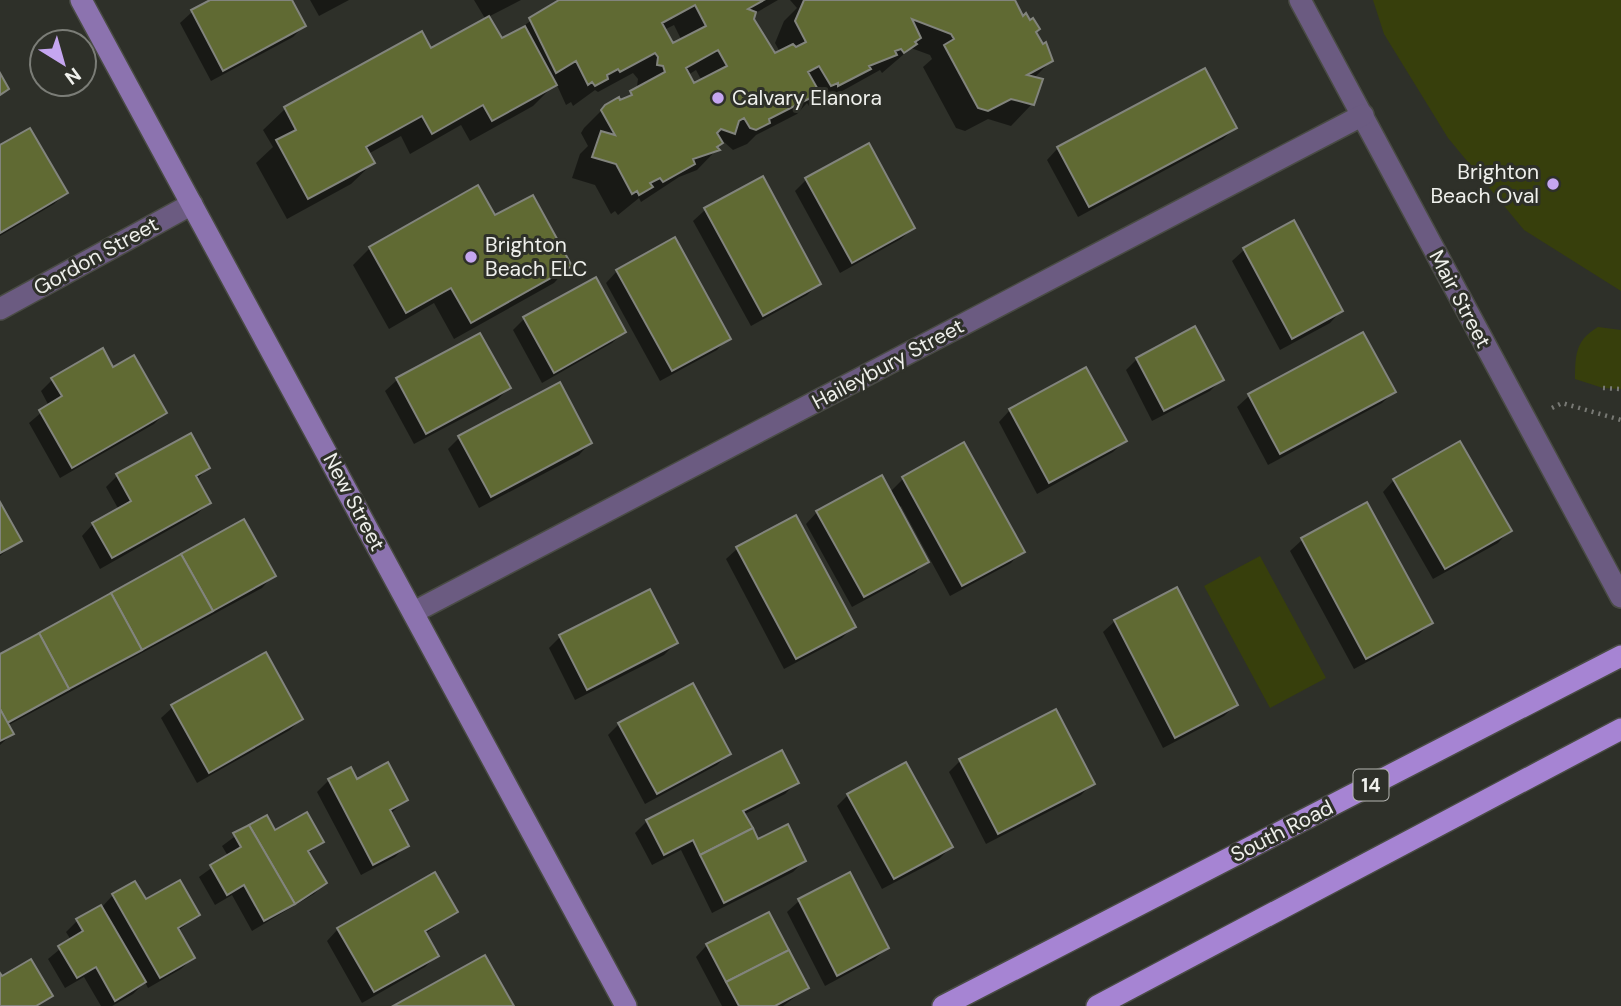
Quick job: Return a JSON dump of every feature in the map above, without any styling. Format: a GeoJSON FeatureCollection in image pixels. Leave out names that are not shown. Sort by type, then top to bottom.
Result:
{"type":"FeatureCollection","features":[{"type":"Feature","properties":{"kind":"main road","name":"New Street"},"geometry":{"type":"LineString","coordinates":[[80,0],[626,1006]]}},
{"type":"Feature","properties":{"kind":"main road","name":"South Road"},"geometry":{"type":"LineString","coordinates":[[943,1006],[1621,656]]}},
{"type":"Feature","properties":{"kind":"main road"},"geometry":{"type":"LineString","coordinates":[[1097,1006],[1621,729]]}},
{"type":"Feature","properties":{"kind":"street","name":"Mair Street"},"geometry":{"type":"LineString","coordinates":[[1300,0],[1621,597]]}},
{"type":"Feature","properties":{"kind":"street","name":"Haileybury Street"},"geometry":{"type":"LineString","coordinates":[[414,612],[1363,116]]}},
{"type":"Feature","properties":{"kind":"street","name":"Gordon Street"},"geometry":{"type":"LineString","coordinates":[[0,309],[192,204]]}},
{"type":"Feature","properties":{"kind":"path"},"geometry":{"type":"LineString","coordinates":[[1603,388],[1621,388]]}},
{"type":"Feature","properties":{"kind":"path"},"geometry":{"type":"LineString","coordinates":[[1525,421],[1562,403],[1621,419]]}},
{"type":"Feature","properties":{"kind":"green space","name":"Brighton Beach Oval"},"geometry":{"type":"Polygon","coordinates":[[[1373,0],[1621,0],[1621,291],[1524,230],[1448,138],[1384,34],[1373,0]]]}},
{"type":"Feature","properties":{"kind":"green space"},"geometry":{"type":"Polygon","coordinates":[[[1598,327],[1621,330],[1621,389],[1603,388],[1575,379],[1578,348],[1585,337],[1598,327]]]}},
{"type":"Feature","properties":{"kind":"green space"},"geometry":{"type":"Polygon","coordinates":[[[1260,556],[1326,678],[1270,708],[1204,586],[1260,556]]]}},
{"type":"Feature","properties":{"kind":"building"},"geometry":{"type":"Polygon","coordinates":[[[210,0],[292,0],[306,26],[223,71],[191,10],[210,0]]]}},
{"type":"Feature","properties":{"kind":"building","name":"Calvary Elanora"},"geometry":{"type":"Polygon","coordinates":[[[559,0],[764,0],[748,9],[756,12],[754,19],[775,53],[793,44],[796,47],[806,42],[795,21],[804,0],[1015,0],[1023,16],[1026,13],[1030,20],[1033,18],[1040,29],[1036,32],[1043,44],[1046,42],[1053,61],[1027,75],[1043,79],[1034,105],[1011,99],[988,111],[978,108],[944,45],[954,39],[951,34],[912,19],[921,38],[904,53],[901,49],[895,51],[897,55],[869,66],[871,69],[838,86],[838,83],[831,86],[819,66],[808,72],[820,93],[769,119],[770,123],[756,130],[750,128],[744,118],[739,121],[735,134],[721,129],[717,133],[723,143],[717,147],[720,150],[693,159],[695,164],[663,182],[660,178],[650,183],[653,187],[639,195],[637,191],[632,194],[616,164],[592,157],[601,131],[615,135],[601,110],[619,97],[620,100],[632,95],[630,91],[665,72],[663,66],[657,65],[658,57],[655,53],[620,72],[618,69],[607,75],[608,79],[595,86],[592,82],[588,85],[576,61],[556,73],[529,18],[559,0]],[[695,5],[662,23],[673,43],[706,26],[695,5]],[[718,50],[686,68],[694,83],[727,66],[718,50]]]}},
{"type":"Feature","properties":{"kind":"building"},"geometry":{"type":"Polygon","coordinates":[[[489,16],[502,38],[525,26],[557,85],[492,121],[483,105],[432,134],[422,116],[366,147],[375,163],[308,199],[276,140],[296,130],[284,107],[422,31],[431,48],[489,16]]]}},
{"type":"Feature","properties":{"kind":"building"},"geometry":{"type":"Polygon","coordinates":[[[1205,68],[1237,128],[1089,207],[1057,147],[1205,68]]]}},
{"type":"Feature","properties":{"kind":"building"},"geometry":{"type":"Polygon","coordinates":[[[0,73],[9,89],[0,95],[0,73]]]}},
{"type":"Feature","properties":{"kind":"building"},"geometry":{"type":"Polygon","coordinates":[[[30,128],[68,193],[0,233],[0,145],[30,128]]]}},
{"type":"Feature","properties":{"kind":"building"},"geometry":{"type":"Polygon","coordinates":[[[869,143],[915,228],[852,263],[805,178],[869,143]]]}},
{"type":"Feature","properties":{"kind":"building"},"geometry":{"type":"Polygon","coordinates":[[[763,176],[821,284],[763,316],[704,208],[763,176]]]}},
{"type":"Feature","properties":{"kind":"building","name":"Brighton Beach ELC"},"geometry":{"type":"Polygon","coordinates":[[[478,185],[495,215],[533,195],[572,266],[471,323],[451,288],[406,313],[369,247],[478,185]]]}},
{"type":"Feature","properties":{"kind":"building"},"geometry":{"type":"Polygon","coordinates":[[[1294,220],[1343,311],[1292,339],[1243,248],[1294,220]]]}},
{"type":"Feature","properties":{"kind":"building"},"geometry":{"type":"Polygon","coordinates":[[[675,237],[731,339],[672,371],[616,270],[675,237]]]}},
{"type":"Feature","properties":{"kind":"building"},"geometry":{"type":"Polygon","coordinates":[[[596,277],[626,332],[554,373],[523,317],[596,277]]]}},
{"type":"Feature","properties":{"kind":"building"},"geometry":{"type":"Polygon","coordinates":[[[1195,326],[1224,380],[1164,411],[1136,358],[1195,326]]]}},
{"type":"Feature","properties":{"kind":"building"},"geometry":{"type":"Polygon","coordinates":[[[1363,332],[1396,392],[1280,454],[1248,394],[1363,332]]]}},
{"type":"Feature","properties":{"kind":"building"},"geometry":{"type":"Polygon","coordinates":[[[480,333],[511,388],[426,434],[396,378],[480,333]]]}},
{"type":"Feature","properties":{"kind":"building"},"geometry":{"type":"Polygon","coordinates":[[[103,348],[113,367],[134,355],[167,413],[72,468],[39,410],[62,396],[51,378],[103,348]]]}},
{"type":"Feature","properties":{"kind":"building"},"geometry":{"type":"Polygon","coordinates":[[[1086,367],[1127,441],[1049,483],[1009,409],[1086,367]]]}},
{"type":"Feature","properties":{"kind":"building"},"geometry":{"type":"Polygon","coordinates":[[[560,382],[592,443],[491,497],[458,436],[560,382]]]}},
{"type":"Feature","properties":{"kind":"building"},"geometry":{"type":"Polygon","coordinates":[[[191,433],[210,468],[196,476],[211,503],[112,558],[92,523],[131,501],[116,474],[191,433]]]}},
{"type":"Feature","properties":{"kind":"building"},"geometry":{"type":"Polygon","coordinates":[[[1460,441],[1512,531],[1445,569],[1393,479],[1460,441]]]}},
{"type":"Feature","properties":{"kind":"building"},"geometry":{"type":"Polygon","coordinates":[[[964,442],[1025,552],[962,586],[902,477],[964,442]]]}},
{"type":"Feature","properties":{"kind":"building"},"geometry":{"type":"Polygon","coordinates":[[[882,475],[929,562],[864,597],[816,511],[882,475]]]}},
{"type":"Feature","properties":{"kind":"building"},"geometry":{"type":"Polygon","coordinates":[[[0,502],[22,541],[0,553],[0,502]]]}},
{"type":"Feature","properties":{"kind":"building"},"geometry":{"type":"Polygon","coordinates":[[[1367,502],[1433,623],[1366,659],[1301,538],[1367,502]]]}},
{"type":"Feature","properties":{"kind":"building"},"geometry":{"type":"Polygon","coordinates":[[[796,515],[856,627],[796,659],[736,547],[796,515]]]}},
{"type":"Feature","properties":{"kind":"building"},"geometry":{"type":"Polygon","coordinates":[[[244,519],[276,576],[213,611],[181,554],[244,519]]]}},
{"type":"Feature","properties":{"kind":"building"},"geometry":{"type":"Polygon","coordinates":[[[181,554],[213,611],[142,650],[111,593],[181,554]]]}},
{"type":"Feature","properties":{"kind":"building"},"geometry":{"type":"Polygon","coordinates":[[[1177,587],[1238,705],[1175,738],[1114,620],[1177,587]]]}},
{"type":"Feature","properties":{"kind":"building"},"geometry":{"type":"Polygon","coordinates":[[[650,589],[678,643],[587,690],[559,635],[650,589]]]}},
{"type":"Feature","properties":{"kind":"building"},"geometry":{"type":"Polygon","coordinates":[[[111,593],[142,650],[69,689],[39,633],[111,593]]]}},
{"type":"Feature","properties":{"kind":"building"},"geometry":{"type":"Polygon","coordinates":[[[39,633],[69,689],[7,723],[0,709],[0,654],[39,633]]]}},
{"type":"Feature","properties":{"kind":"building"},"geometry":{"type":"Polygon","coordinates":[[[266,652],[303,719],[209,773],[171,705],[266,652]]]}},
{"type":"Feature","properties":{"kind":"building"},"geometry":{"type":"Polygon","coordinates":[[[693,683],[731,754],[657,794],[618,723],[693,683]]]}},
{"type":"Feature","properties":{"kind":"building"},"geometry":{"type":"Polygon","coordinates":[[[0,709],[14,734],[0,741],[0,709]]]}},
{"type":"Feature","properties":{"kind":"building"},"geometry":{"type":"Polygon","coordinates":[[[1056,709],[1095,784],[998,834],[959,759],[1056,709]]]}},
{"type":"Feature","properties":{"kind":"building"},"geometry":{"type":"Polygon","coordinates":[[[782,750],[799,783],[743,811],[753,828],[700,855],[693,840],[664,855],[646,820],[782,750]]]}},
{"type":"Feature","properties":{"kind":"building"},"geometry":{"type":"Polygon","coordinates":[[[388,762],[408,800],[390,810],[409,846],[373,865],[328,779],[351,767],[357,779],[388,762]]]}},
{"type":"Feature","properties":{"kind":"building"},"geometry":{"type":"Polygon","coordinates":[[[906,762],[953,847],[894,879],[847,794],[906,762]]]}},
{"type":"Feature","properties":{"kind":"building"},"geometry":{"type":"Polygon","coordinates":[[[307,812],[324,842],[308,851],[327,883],[295,904],[249,825],[267,815],[275,830],[307,812]]]}},
{"type":"Feature","properties":{"kind":"building"},"geometry":{"type":"Polygon","coordinates":[[[788,824],[806,861],[724,903],[700,855],[753,828],[758,839],[788,824]]]}},
{"type":"Feature","properties":{"kind":"building"},"geometry":{"type":"Polygon","coordinates":[[[249,825],[295,904],[264,921],[244,885],[227,895],[210,865],[241,847],[233,833],[249,825]]]}},
{"type":"Feature","properties":{"kind":"building"},"geometry":{"type":"Polygon","coordinates":[[[435,872],[458,912],[425,931],[439,956],[374,992],[337,928],[435,872]]]}},
{"type":"Feature","properties":{"kind":"building"},"geometry":{"type":"Polygon","coordinates":[[[850,872],[889,948],[837,976],[798,899],[850,872]]]}},
{"type":"Feature","properties":{"kind":"building"},"geometry":{"type":"Polygon","coordinates":[[[180,880],[200,915],[178,928],[195,958],[160,978],[112,894],[135,881],[146,899],[180,880]]]}},
{"type":"Feature","properties":{"kind":"building"},"geometry":{"type":"Polygon","coordinates":[[[101,905],[146,982],[115,1001],[96,967],[77,978],[58,946],[83,931],[76,919],[101,905]]]}},
{"type":"Feature","properties":{"kind":"building"},"geometry":{"type":"Polygon","coordinates":[[[769,912],[789,950],[726,982],[706,944],[769,912]]]}},
{"type":"Feature","properties":{"kind":"building"},"geometry":{"type":"Polygon","coordinates":[[[789,950],[809,988],[775,1006],[739,1006],[726,982],[789,950]]]}},
{"type":"Feature","properties":{"kind":"building"},"geometry":{"type":"Polygon","coordinates":[[[485,955],[514,1006],[393,1006],[485,955]]]}},
{"type":"Feature","properties":{"kind":"building"},"geometry":{"type":"Polygon","coordinates":[[[31,959],[53,996],[36,1006],[0,1006],[0,973],[2,976],[31,959]]]}},
{"type":"Feature","properties":{"kind":"place","name":"Calvary Elanora"},"geometry":{"type":"Point","coordinates":[718,98]}},
{"type":"Feature","properties":{"kind":"place","name":"Brighton Beach Oval"},"geometry":{"type":"Point","coordinates":[1553,184]}},
{"type":"Feature","properties":{"kind":"place","name":"Brighton Beach ELC"},"geometry":{"type":"Point","coordinates":[471,257]}}]}
